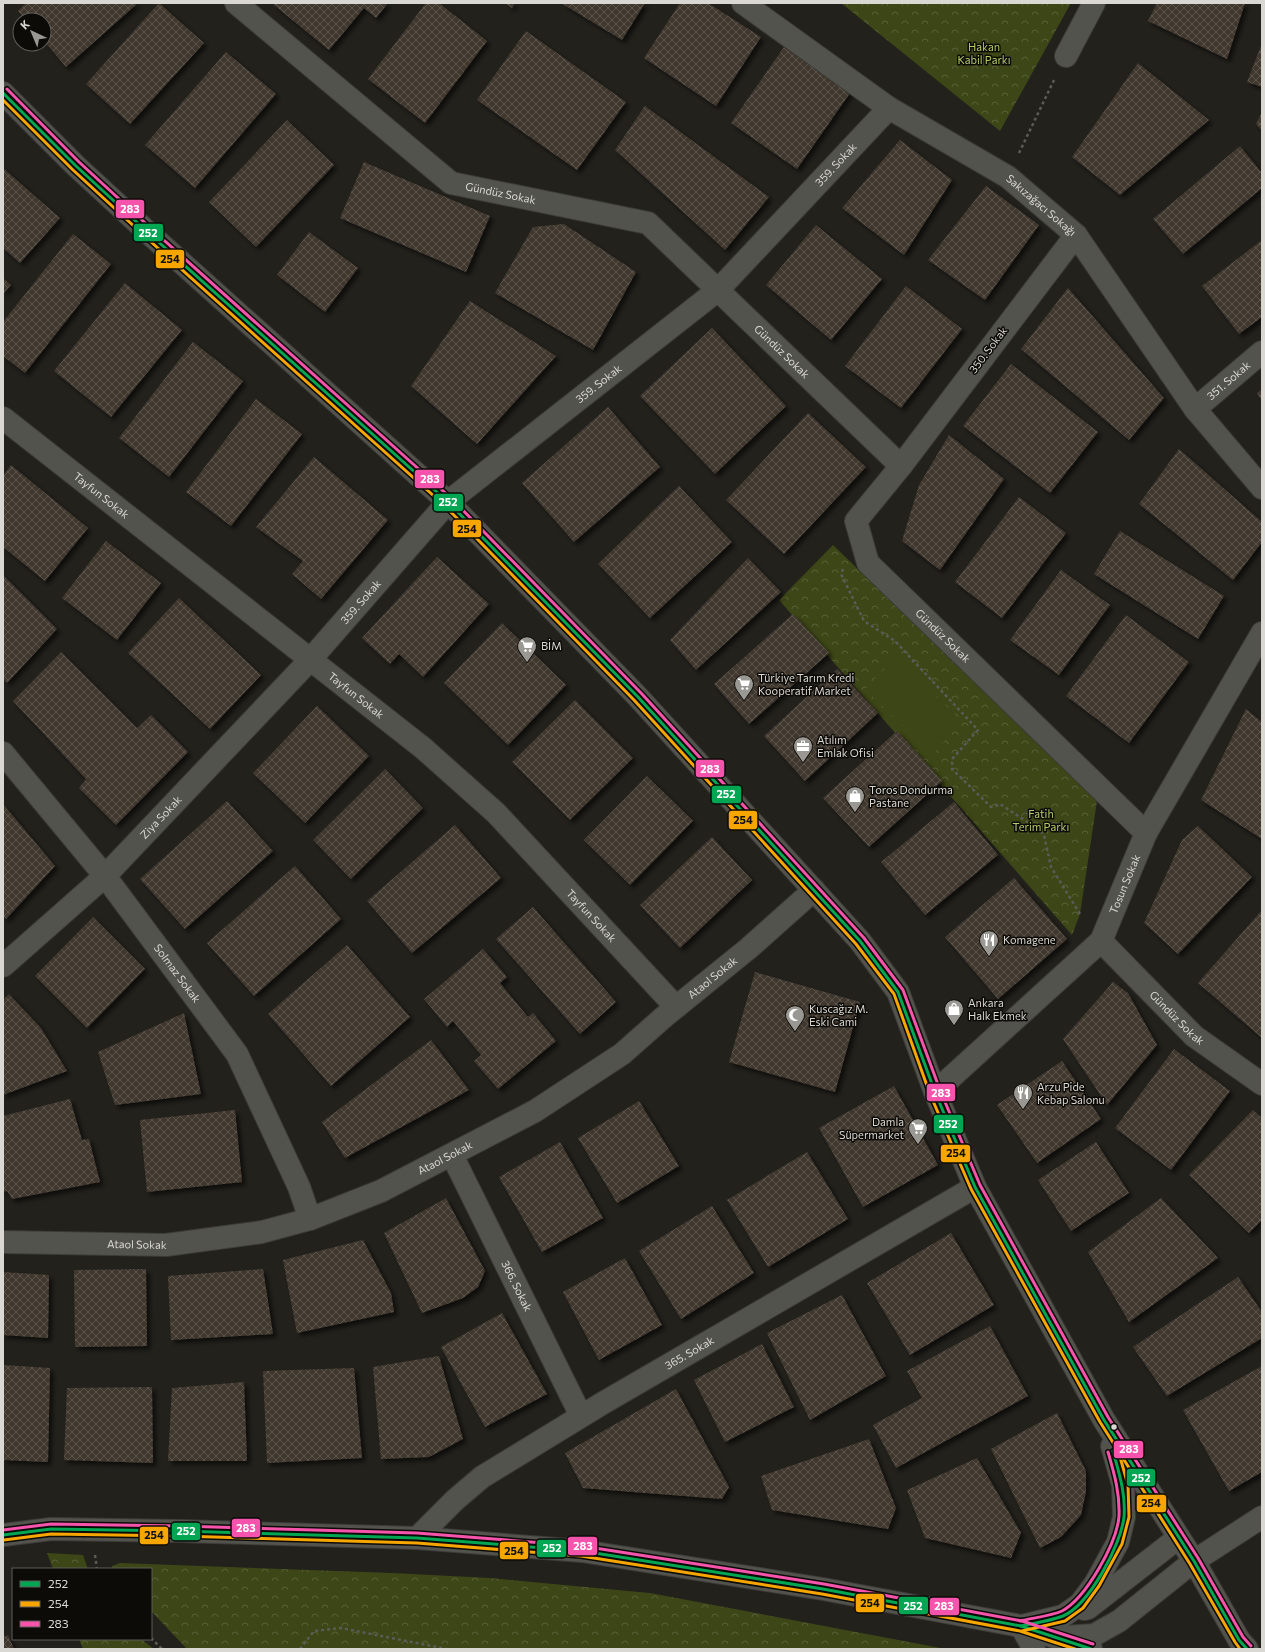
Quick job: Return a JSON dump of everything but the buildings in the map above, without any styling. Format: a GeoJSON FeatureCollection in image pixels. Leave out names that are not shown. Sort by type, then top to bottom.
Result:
{"type":"FeatureCollection","features":[{"type":"Feature","properties":{"kind":"street","name":"Gündüz Sokak"},"geometry":{"type":"LineString","coordinates":[[236,3],[450,183],[648,223],[901,466],[856,521],[868,563],[1146,834]]}},
{"type":"Feature","properties":{"kind":"street"},"geometry":{"type":"LineString","coordinates":[[1066,56],[1094,3]]}},
{"type":"Feature","properties":{"kind":"street","name":"Sakızağacı Sokağı"},"geometry":{"type":"LineString","coordinates":[[749,5],[889,108],[1008,177],[1076,235],[1195,409],[1262,488]]}},
{"type":"Feature","properties":{"kind":"street"},"geometry":{"type":"LineString","coordinates":[[3,93],[76,166],[448,502],[638,696],[860,941],[898,992],[935,1092],[975,1187],[1104,1420],[1194,1561],[1239,1640],[1246,1649]]}},
{"type":"Feature","properties":{"kind":"street","name":"359. Sokak"},"geometry":{"type":"LineString","coordinates":[[310,660],[448,502],[718,290],[889,108]]}},
{"type":"Feature","properties":{"kind":"street","name":"350. Sokak"},"geometry":{"type":"LineString","coordinates":[[901,466],[1076,235]]}},
{"type":"Feature","properties":{"kind":"street","name":"351. Sokak"},"geometry":{"type":"LineString","coordinates":[[1195,409],[1262,352]]}},
{"type":"Feature","properties":{"kind":"street","name":"Tayfun Sokak"},"geometry":{"type":"LineString","coordinates":[[3,418],[423,748],[496,813],[676,1007]]}},
{"type":"Feature","properties":{"kind":"street","name":"Tosun Sokak"},"geometry":{"type":"LineString","coordinates":[[935,1092],[1101,941],[1146,834],[1262,633]]}},
{"type":"Feature","properties":{"kind":"street","name":"Ziya Sokak"},"geometry":{"type":"LineString","coordinates":[[3,966],[105,876],[310,660]]}},
{"type":"Feature","properties":{"kind":"street","name":"Solmaz Sokak"},"geometry":{"type":"LineString","coordinates":[[3,753],[105,876],[237,1054],[299,1187],[310,1219]]}},
{"type":"Feature","properties":{"kind":"street","name":"Ataol Sokak"},"geometry":{"type":"LineString","coordinates":[[3,1242],[166,1245],[262,1232],[310,1219],[381,1191],[535,1111],[622,1054],[676,1007],[750,948],[814,890]]}},
{"type":"Feature","properties":{"kind":"street","name":"Gündüz Sokak"},"geometry":{"type":"LineString","coordinates":[[1101,941],[1194,1036],[1262,1084]]}},
{"type":"Feature","properties":{"kind":"street","name":"366. Sokak"},"geometry":{"type":"LineString","coordinates":[[452,1155],[581,1416]]}},
{"type":"Feature","properties":{"kind":"street","name":"365. Sokak"},"geometry":{"type":"LineString","coordinates":[[417,1538],[455,1500],[482,1477],[581,1416],[975,1187]]}},
{"type":"Feature","properties":{"kind":"street"},"geometry":{"type":"LineString","coordinates":[[1063,1616],[1080,1604],[1095,1584],[1118,1542],[1124,1517],[1123,1485],[1104,1420]]}},
{"type":"Feature","properties":{"kind":"street"},"geometry":{"type":"LineString","coordinates":[[1060,1638],[1094,1635],[1119,1621],[1194,1561],[1262,1517]]}},
{"type":"Feature","properties":{"kind":"street"},"geometry":{"type":"LineString","coordinates":[[3,1535],[51,1530],[92,1529],[417,1538],[582,1551],[823,1589],[1021,1626],[1092,1649]]}},
{"type":"Feature","properties":{"kind":"street"},"geometry":{"type":"LineString","coordinates":[[1021,1626],[1063,1616],[1088,1608],[1178,1538]]}},
{"type":"Feature","properties":{"kind":"street"},"geometry":{"type":"LineString","coordinates":[[1021,1626],[1034,1649]]}},
{"type":"Feature","properties":{"kind":"path"},"geometry":{"type":"LineString","coordinates":[[1008,177],[1066,56]]}},
{"type":"Feature","properties":{"kind":"path"},"geometry":{"type":"LineString","coordinates":[[845,564],[840,574],[864,621],[895,641],[978,730],[952,758],[952,769],[991,807],[1000,804],[1038,829],[1044,835],[1051,866],[1080,914]]}},
{"type":"Feature","properties":{"kind":"path"},"geometry":{"type":"LineString","coordinates":[[95,1555],[97,1568]]}},
{"type":"Feature","properties":{"kind":"path"},"geometry":{"type":"LineString","coordinates":[[300,1649],[314,1631],[341,1628],[447,1649]]}},
{"type":"Feature","properties":{"kind":"path"},"geometry":{"type":"LineString","coordinates":[[152,1639],[162,1649]]}},
{"type":"Feature","properties":{"kind":"green space","name":"Hakan Kabil Parkı"},"geometry":{"type":"Polygon","coordinates":[[[841,3],[1071,3],[1000,131],[841,3]]]}},
{"type":"Feature","properties":{"kind":"green space","name":"Fatih Terim Parkı"},"geometry":{"type":"Polygon","coordinates":[[[833,545],[1097,801],[1080,914],[1072,935],[779,600],[833,545]]]}},
{"type":"Feature","properties":{"kind":"green space"},"geometry":{"type":"Polygon","coordinates":[[[896,657],[963,722],[932,754],[865,689],[896,657]]]}},
{"type":"Feature","properties":{"kind":"green space"},"geometry":{"type":"Polygon","coordinates":[[[47,1553],[83,1555],[88,1568],[53,1568],[47,1553]]]}},
{"type":"Feature","properties":{"kind":"green space"},"geometry":{"type":"Polygon","coordinates":[[[120,1563],[392,1573],[490,1578],[650,1593],[946,1649],[187,1649],[152,1612],[152,1568],[112,1568],[112,1566],[120,1563]]]}},
{"type":"Feature","properties":{"kind":"green space"},"geometry":{"type":"Polygon","coordinates":[[[79,1640],[142,1640],[154,1649],[83,1649],[79,1640]]]}},
{"type":"Feature","properties":{"kind":"transit line","name":"283"},"geometry":{"type":"LineString","coordinates":[[7,89],[79,162],[156,233],[452,499],[642,694],[864,938],[903,990],[940,1090],[980,1185],[1108,1417],[1198,1558],[1243,1637],[1251,1646]]}},
{"type":"Feature","properties":{"kind":"transit line","name":"252"},"geometry":{"type":"LineString","coordinates":[[3,93],[76,166],[153,237],[448,502],[638,697],[860,941],[898,992],[935,1092],[975,1187],[1104,1420],[1194,1561],[1239,1640],[1247,1649]]}},
{"type":"Feature","properties":{"kind":"transit line","name":"254"},"geometry":{"type":"LineString","coordinates":[[3,100],[73,170],[150,241],[445,506],[634,700],[856,944],[894,994],[930,1094],[971,1189],[1100,1422],[1190,1564],[1240,1649]]}},
{"type":"Feature","properties":{"kind":"transit line","name":"254"},"geometry":{"type":"LineString","coordinates":[[1022,1631],[1065,1621],[1083,1608],[1099,1586],[1122,1544],[1129,1517],[1128,1485],[1118,1450]]}},
{"type":"Feature","properties":{"kind":"transit line","name":"252"},"geometry":{"type":"LineString","coordinates":[[1021,1626],[1058,1618],[1073,1610],[1093,1587],[1110,1558],[1122,1529],[1124,1517],[1122,1484],[1113,1451]]}},
{"type":"Feature","properties":{"kind":"transit line","name":"283"},"geometry":{"type":"LineString","coordinates":[[1020,1621],[1047,1616],[1062,1611],[1081,1594],[1099,1569],[1113,1540],[1119,1516],[1118,1491],[1108,1452]]}},
{"type":"Feature","properties":{"kind":"transit line","name":"283"},"geometry":{"type":"LineString","coordinates":[[3,1530],[51,1524],[180,1526],[417,1533],[582,1546],[824,1584],[1022,1621],[1093,1644]]}},
{"type":"Feature","properties":{"kind":"transit line","name":"252"},"geometry":{"type":"LineString","coordinates":[[3,1535],[51,1529],[180,1531],[417,1538],[582,1551],[823,1589],[1021,1626],[1091,1649]]}},
{"type":"Feature","properties":{"kind":"transit line","name":"254"},"geometry":{"type":"LineString","coordinates":[[4,1540],[51,1534],[180,1536],[417,1543],[581,1556],[822,1594],[1020,1631],[1075,1649]]}},
{"type":"Feature","properties":{"kind":"place","name":"BİM"},"geometry":{"type":"Point","coordinates":[527,663]}},
{"type":"Feature","properties":{"kind":"place","name":"Türkiye Tarım Kredi Kooperatif Market"},"geometry":{"type":"Point","coordinates":[744,701]}},
{"type":"Feature","properties":{"kind":"place","name":"Atılım Emlak Ofisi"},"geometry":{"type":"Point","coordinates":[803,763]}},
{"type":"Feature","properties":{"kind":"place","name":"Toros Dondurma Pastane"},"geometry":{"type":"Point","coordinates":[855,813]}},
{"type":"Feature","properties":{"kind":"place","name":"Komagene"},"geometry":{"type":"Point","coordinates":[989,957]}},
{"type":"Feature","properties":{"kind":"place","name":"Ankara Halk Ekmek"},"geometry":{"type":"Point","coordinates":[954,1026]}},
{"type":"Feature","properties":{"kind":"place","name":"Kuscağız M. Eski Cami"},"geometry":{"type":"Point","coordinates":[795,1032]}},
{"type":"Feature","properties":{"kind":"place","name":"Arzu Pide Kebap Salonu"},"geometry":{"type":"Point","coordinates":[1023,1110]}},
{"type":"Feature","properties":{"kind":"place","name":"Damla Süpermarket"},"geometry":{"type":"Point","coordinates":[918,1145]}}]}
